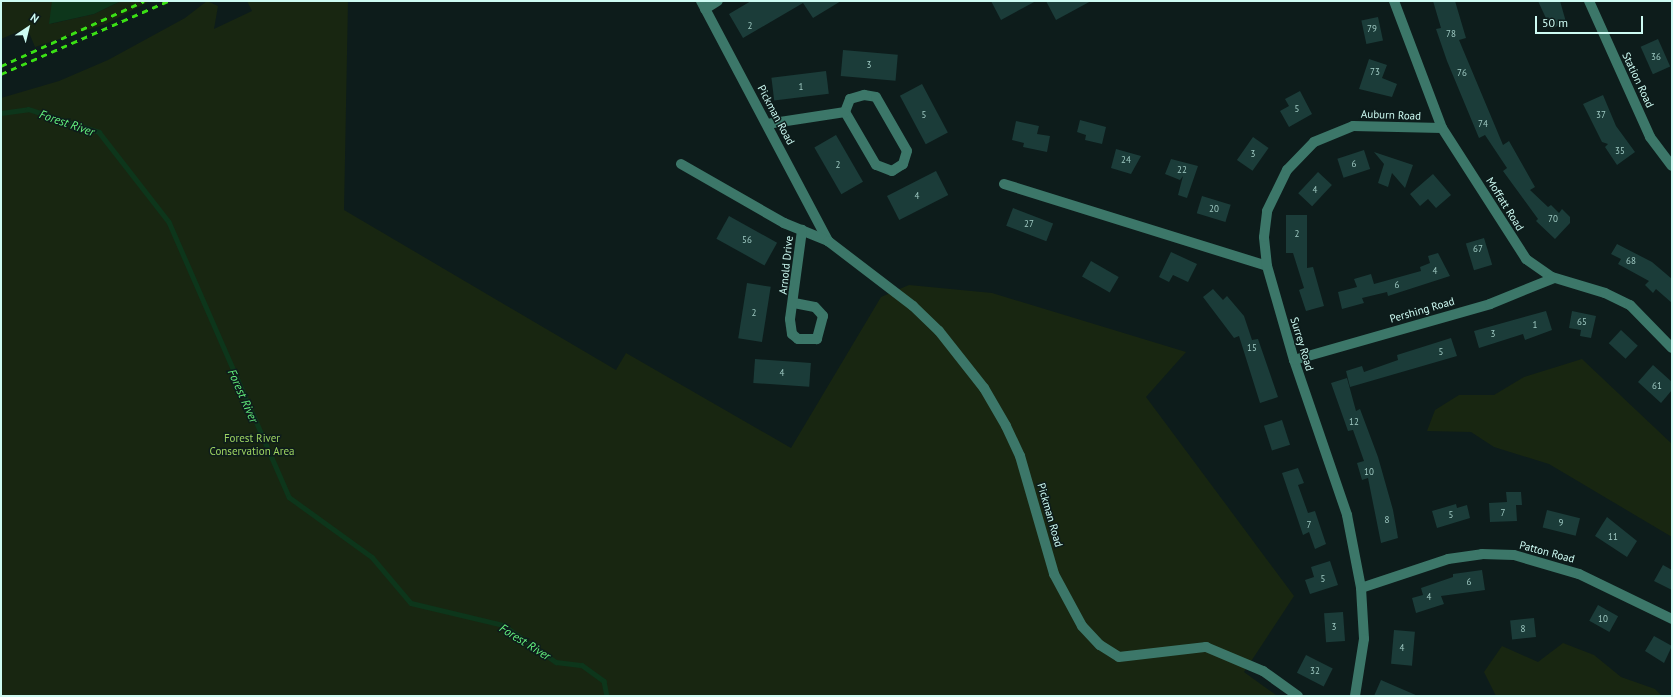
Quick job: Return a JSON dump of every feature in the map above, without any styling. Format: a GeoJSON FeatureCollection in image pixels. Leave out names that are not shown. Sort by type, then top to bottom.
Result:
{"type":"FeatureCollection","features":[{"type":"Feature","properties":{"kind":"street"},"geometry":{"type":"LineString","coordinates":[[703,5],[718,1]]}},
{"type":"Feature","properties":{"kind":"street","name":"Moffatt Road"},"geometry":{"type":"LineString","coordinates":[[1394,1],[1442,128],[1526,259],[1554,278],[1605,293],[1630,305],[1672,348]]}},
{"type":"Feature","properties":{"kind":"street","name":"Station Road"},"geometry":{"type":"LineString","coordinates":[[1589,1],[1650,137],[1672,166]]}},
{"type":"Feature","properties":{"kind":"street","name":"Pickman Road"},"geometry":{"type":"LineString","coordinates":[[703,5],[828,241]]}},
{"type":"Feature","properties":{"kind":"street"},"geometry":{"type":"LineString","coordinates":[[864,95],[876,98],[907,152],[903,164],[892,171],[876,165],[845,112],[850,99],[864,95]]}},
{"type":"Feature","properties":{"kind":"street"},"geometry":{"type":"LineString","coordinates":[[767,124],[845,112]]}},
{"type":"Feature","properties":{"kind":"street","name":"Auburn Road"},"geometry":{"type":"LineString","coordinates":[[1267,266],[1264,237],[1267,210],[1287,170],[1314,142],[1332,132],[1373,124],[1442,128]]}},
{"type":"Feature","properties":{"kind":"street","name":"Pickman Road"},"geometry":{"type":"LineString","coordinates":[[682,164],[802,230],[828,241],[913,306],[984,388],[1020,456],[1054,574],[1082,626],[1100,645],[1119,657],[1206,647],[1262,671],[1298,696]]}},
{"type":"Feature","properties":{"kind":"street"},"geometry":{"type":"LineString","coordinates":[[1004,184],[1267,266]]}},
{"type":"Feature","properties":{"kind":"street","name":"Arnold Drive"},"geometry":{"type":"LineString","coordinates":[[794,303],[802,230]]}},
{"type":"Feature","properties":{"kind":"street","name":"Surrey Road"},"geometry":{"type":"LineString","coordinates":[[1267,266],[1294,360],[1347,515],[1361,588],[1364,639],[1355,696]]}},
{"type":"Feature","properties":{"kind":"street","name":"Pershing Road"},"geometry":{"type":"LineString","coordinates":[[1294,360],[1490,304],[1554,278]]}},
{"type":"Feature","properties":{"kind":"street","name":"Patton Road"},"geometry":{"type":"LineString","coordinates":[[1361,588],[1448,559],[1482,554],[1514,555],[1579,574],[1672,619]]}},
{"type":"Feature","properties":{"kind":"green space"},"geometry":{"type":"Polygon","coordinates":[[[1,1],[91,1],[50,24],[94,14],[121,1],[150,1],[106,24],[35,47],[27,28],[1,39],[1,1]]]}},
{"type":"Feature","properties":{"kind":"green space","name":"Forest River Conservation Area"},"geometry":{"type":"Polygon","coordinates":[[[207,1],[218,6],[214,29],[252,11],[247,1],[348,1],[344,210],[616,370],[626,353],[791,448],[881,297],[909,285],[992,293],[1186,352],[1146,397],[1294,596],[1244,672],[1276,695],[1,696],[1,98],[59,81],[108,60],[185,18],[207,1]]]}},
{"type":"Feature","properties":{"kind":"green space"},"geometry":{"type":"Polygon","coordinates":[[[1582,359],[1672,444],[1672,537],[1549,464],[1494,447],[1471,432],[1427,431],[1435,410],[1459,395],[1494,395],[1524,377],[1582,359]]]}},
{"type":"Feature","properties":{"kind":"green space"},"geometry":{"type":"Polygon","coordinates":[[[1563,643],[1594,655],[1621,677],[1655,689],[1662,696],[1496,696],[1484,672],[1502,646],[1538,662],[1563,643]]]}},
{"type":"Feature","properties":{"kind":"shaded area"},"geometry":{"type":"Polygon","coordinates":[[[52,1],[121,1],[94,14],[49,24],[52,1]]]}},
{"type":"Feature","properties":{"kind":"building"},"geometry":{"type":"Polygon","coordinates":[[[751,1],[841,1],[813,18],[803,3],[743,38],[729,14],[751,1]]]}},
{"type":"Feature","properties":{"kind":"building"},"geometry":{"type":"Polygon","coordinates":[[[991,1],[1036,1],[1001,20],[991,1]]]}},
{"type":"Feature","properties":{"kind":"building"},"geometry":{"type":"Polygon","coordinates":[[[1046,1],[1091,1],[1056,20],[1046,1]]]}},
{"type":"Feature","properties":{"kind":"building"},"geometry":{"type":"Polygon","coordinates":[[[1433,1],[1455,1],[1466,38],[1459,40],[1503,145],[1509,141],[1535,187],[1530,190],[1548,207],[1551,205],[1559,213],[1562,209],[1570,217],[1570,223],[1555,239],[1536,221],[1538,219],[1503,171],[1507,168],[1485,135],[1479,138],[1447,61],[1436,29],[1441,28],[1433,1]]]}},
{"type":"Feature","properties":{"kind":"building"},"geometry":{"type":"Polygon","coordinates":[[[1538,1],[1560,1],[1566,22],[1551,29],[1538,1]]]}},
{"type":"Feature","properties":{"kind":"building"},"geometry":{"type":"Polygon","coordinates":[[[1378,17],[1383,40],[1366,44],[1361,21],[1378,17]]]}},
{"type":"Feature","properties":{"kind":"building"},"geometry":{"type":"Polygon","coordinates":[[[1658,39],[1670,66],[1653,74],[1641,47],[1658,39]]]}},
{"type":"Feature","properties":{"kind":"building"},"geometry":{"type":"Polygon","coordinates":[[[843,50],[898,55],[896,81],[841,76],[843,50]]]}},
{"type":"Feature","properties":{"kind":"building"},"geometry":{"type":"Polygon","coordinates":[[[1369,59],[1387,65],[1382,78],[1397,84],[1392,97],[1359,89],[1369,59]]]}},
{"type":"Feature","properties":{"kind":"building"},"geometry":{"type":"Polygon","coordinates":[[[826,71],[829,94],[774,101],[771,78],[826,71]]]}},
{"type":"Feature","properties":{"kind":"building"},"geometry":{"type":"Polygon","coordinates":[[[922,84],[948,133],[926,144],[900,96],[922,84]]]}},
{"type":"Feature","properties":{"kind":"building"},"geometry":{"type":"Polygon","coordinates":[[[1300,91],[1312,114],[1289,127],[1280,111],[1289,106],[1285,99],[1300,91]]]}},
{"type":"Feature","properties":{"kind":"building"},"geometry":{"type":"Polygon","coordinates":[[[1603,95],[1616,126],[1635,152],[1617,165],[1605,147],[1608,144],[1602,142],[1583,104],[1603,95]]]}},
{"type":"Feature","properties":{"kind":"building"},"geometry":{"type":"Polygon","coordinates":[[[1080,120],[1106,127],[1102,144],[1085,140],[1086,135],[1077,132],[1080,120]]]}},
{"type":"Feature","properties":{"kind":"building"},"geometry":{"type":"Polygon","coordinates":[[[1016,121],[1039,126],[1037,134],[1050,136],[1047,152],[1023,147],[1024,143],[1012,140],[1016,121]]]}},
{"type":"Feature","properties":{"kind":"building"},"geometry":{"type":"Polygon","coordinates":[[[836,135],[863,182],[841,194],[814,148],[836,135]]]}},
{"type":"Feature","properties":{"kind":"building"},"geometry":{"type":"Polygon","coordinates":[[[1253,137],[1269,148],[1253,171],[1237,160],[1253,137]]]}},
{"type":"Feature","properties":{"kind":"building"},"geometry":{"type":"Polygon","coordinates":[[[1116,149],[1141,156],[1131,174],[1111,168],[1116,149]]]}},
{"type":"Feature","properties":{"kind":"building"},"geometry":{"type":"Polygon","coordinates":[[[1364,150],[1370,169],[1344,178],[1337,159],[1364,150]]]}},
{"type":"Feature","properties":{"kind":"building"},"geometry":{"type":"Polygon","coordinates":[[[1374,152],[1413,165],[1405,188],[1392,173],[1388,187],[1378,183],[1384,164],[1374,152]]]}},
{"type":"Feature","properties":{"kind":"building"},"geometry":{"type":"Polygon","coordinates":[[[1171,159],[1198,166],[1187,198],[1178,195],[1183,176],[1180,180],[1165,174],[1171,159]]]}},
{"type":"Feature","properties":{"kind":"building"},"geometry":{"type":"Polygon","coordinates":[[[936,171],[948,195],[899,220],[887,196],[936,171]]]}},
{"type":"Feature","properties":{"kind":"building"},"geometry":{"type":"Polygon","coordinates":[[[1318,172],[1332,185],[1312,206],[1298,193],[1318,172]]]}},
{"type":"Feature","properties":{"kind":"building"},"geometry":{"type":"Polygon","coordinates":[[[1433,174],[1451,195],[1436,208],[1428,199],[1420,206],[1410,194],[1433,174]]]}},
{"type":"Feature","properties":{"kind":"building"},"geometry":{"type":"Polygon","coordinates":[[[1202,196],[1231,205],[1225,222],[1197,213],[1202,196]]]}},
{"type":"Feature","properties":{"kind":"building"},"geometry":{"type":"Polygon","coordinates":[[[1013,208],[1053,223],[1046,241],[1006,226],[1013,208]]]}},
{"type":"Feature","properties":{"kind":"building"},"geometry":{"type":"Polygon","coordinates":[[[1286,215],[1307,215],[1307,268],[1313,267],[1324,306],[1306,311],[1299,290],[1304,288],[1293,253],[1286,253],[1286,215]]]}},
{"type":"Feature","properties":{"kind":"building"},"geometry":{"type":"Polygon","coordinates":[[[729,216],[777,243],[764,265],[716,239],[729,216]]]}},
{"type":"Feature","properties":{"kind":"building"},"geometry":{"type":"Polygon","coordinates":[[[1484,238],[1492,265],[1474,270],[1466,244],[1484,238]]]}},
{"type":"Feature","properties":{"kind":"building"},"geometry":{"type":"Polygon","coordinates":[[[1617,244],[1652,262],[1672,279],[1672,303],[1656,289],[1653,293],[1645,285],[1649,281],[1618,264],[1621,259],[1611,254],[1617,244]]]}},
{"type":"Feature","properties":{"kind":"building"},"geometry":{"type":"Polygon","coordinates":[[[1171,252],[1197,264],[1188,282],[1173,275],[1169,282],[1159,277],[1171,252]]]}},
{"type":"Feature","properties":{"kind":"building"},"geometry":{"type":"Polygon","coordinates":[[[1438,253],[1450,276],[1388,296],[1387,292],[1362,298],[1364,303],[1342,309],[1338,292],[1357,287],[1354,279],[1371,274],[1374,284],[1421,271],[1420,267],[1430,263],[1428,256],[1438,253]]]}},
{"type":"Feature","properties":{"kind":"building"},"geometry":{"type":"Polygon","coordinates":[[[1091,261],[1119,277],[1110,293],[1082,277],[1091,261]]]}},
{"type":"Feature","properties":{"kind":"building"},"geometry":{"type":"Polygon","coordinates":[[[747,283],[771,287],[762,342],[738,338],[747,283]]]}},
{"type":"Feature","properties":{"kind":"building"},"geometry":{"type":"Polygon","coordinates":[[[1213,289],[1223,300],[1227,296],[1244,316],[1252,340],[1258,339],[1278,397],[1260,403],[1239,336],[1234,338],[1203,297],[1213,289]]]}},
{"type":"Feature","properties":{"kind":"building"},"geometry":{"type":"Polygon","coordinates":[[[1546,311],[1552,330],[1525,340],[1523,334],[1479,348],[1474,331],[1546,311]]]}},
{"type":"Feature","properties":{"kind":"building"},"geometry":{"type":"Polygon","coordinates":[[[1572,311],[1596,316],[1591,338],[1580,336],[1581,330],[1569,328],[1572,311]]]}},
{"type":"Feature","properties":{"kind":"building"},"geometry":{"type":"Polygon","coordinates":[[[1621,330],[1638,346],[1626,359],[1609,343],[1621,330]]]}},
{"type":"Feature","properties":{"kind":"building"},"geometry":{"type":"Polygon","coordinates":[[[1451,338],[1457,356],[1350,387],[1346,371],[1362,366],[1364,372],[1398,360],[1397,355],[1451,338]]]}},
{"type":"Feature","properties":{"kind":"building"},"geometry":{"type":"Polygon","coordinates":[[[755,359],[811,363],[809,387],[753,383],[755,359]]]}},
{"type":"Feature","properties":{"kind":"building"},"geometry":{"type":"Polygon","coordinates":[[[1653,365],[1672,382],[1672,390],[1661,403],[1638,382],[1653,365]]]}},
{"type":"Feature","properties":{"kind":"building"},"geometry":{"type":"Polygon","coordinates":[[[1347,378],[1356,411],[1360,409],[1378,457],[1393,510],[1398,538],[1381,543],[1368,478],[1362,480],[1357,463],[1364,461],[1353,430],[1348,431],[1331,383],[1347,378]]]}},
{"type":"Feature","properties":{"kind":"building"},"geometry":{"type":"Polygon","coordinates":[[[1282,420],[1290,445],[1272,451],[1264,426],[1282,420]]]}},
{"type":"Feature","properties":{"kind":"building"},"geometry":{"type":"Polygon","coordinates":[[[1298,468],[1304,483],[1298,485],[1308,513],[1315,511],[1326,544],[1315,549],[1309,532],[1303,535],[1282,473],[1298,468]]]}},
{"type":"Feature","properties":{"kind":"building"},"geometry":{"type":"Polygon","coordinates":[[[1506,492],[1521,492],[1522,505],[1516,505],[1517,521],[1490,522],[1489,503],[1507,502],[1506,492]]]}},
{"type":"Feature","properties":{"kind":"building"},"geometry":{"type":"Polygon","coordinates":[[[1456,504],[1457,508],[1467,505],[1470,518],[1437,528],[1432,511],[1456,504]]]}},
{"type":"Feature","properties":{"kind":"building"},"geometry":{"type":"Polygon","coordinates":[[[1547,510],[1580,518],[1576,536],[1543,527],[1547,510]]]}},
{"type":"Feature","properties":{"kind":"building"},"geometry":{"type":"Polygon","coordinates":[[[1607,517],[1637,541],[1627,557],[1595,536],[1607,517]]]}},
{"type":"Feature","properties":{"kind":"building"},"geometry":{"type":"Polygon","coordinates":[[[1330,561],[1338,585],[1310,594],[1305,580],[1314,577],[1311,567],[1330,561]]]}},
{"type":"Feature","properties":{"kind":"building"},"geometry":{"type":"Polygon","coordinates":[[[1663,565],[1672,570],[1672,590],[1654,581],[1663,565]]]}},
{"type":"Feature","properties":{"kind":"building"},"geometry":{"type":"Polygon","coordinates":[[[1482,570],[1485,590],[1441,596],[1444,604],[1416,613],[1412,598],[1423,595],[1421,588],[1453,577],[1453,574],[1482,570]]]}},
{"type":"Feature","properties":{"kind":"building"},"geometry":{"type":"Polygon","coordinates":[[[1598,605],[1618,616],[1609,632],[1589,621],[1598,605]]]}},
{"type":"Feature","properties":{"kind":"building"},"geometry":{"type":"Polygon","coordinates":[[[1343,612],[1345,641],[1326,642],[1324,613],[1343,612]]]}},
{"type":"Feature","properties":{"kind":"building"},"geometry":{"type":"Polygon","coordinates":[[[1534,618],[1536,637],[1512,639],[1510,621],[1534,618]]]}},
{"type":"Feature","properties":{"kind":"building"},"geometry":{"type":"Polygon","coordinates":[[[1394,630],[1415,632],[1412,666],[1391,664],[1394,630]]]}},
{"type":"Feature","properties":{"kind":"building"},"geometry":{"type":"Polygon","coordinates":[[[1654,636],[1672,646],[1664,663],[1645,651],[1654,636]]]}},
{"type":"Feature","properties":{"kind":"building"},"geometry":{"type":"Polygon","coordinates":[[[1306,655],[1333,669],[1324,686],[1297,673],[1306,655]]]}},
{"type":"Feature","properties":{"kind":"building"},"geometry":{"type":"Polygon","coordinates":[[[1381,680],[1418,696],[1374,696],[1381,680]]]}},
{"type":"Feature","properties":{"kind":"waterway","name":"Forest River"},"geometry":{"type":"LineString","coordinates":[[1,113],[28,109],[99,132],[169,222],[289,497],[372,557],[411,603],[503,625],[556,662],[582,665],[604,681],[607,696]]}},
{"type":"Feature","properties":{"kind":"railway"},"geometry":{"type":"LineString","coordinates":[[1,66],[144,1]]}},
{"type":"Feature","properties":{"kind":"railway"},"geometry":{"type":"LineString","coordinates":[[1,74],[168,1]]}}]}
